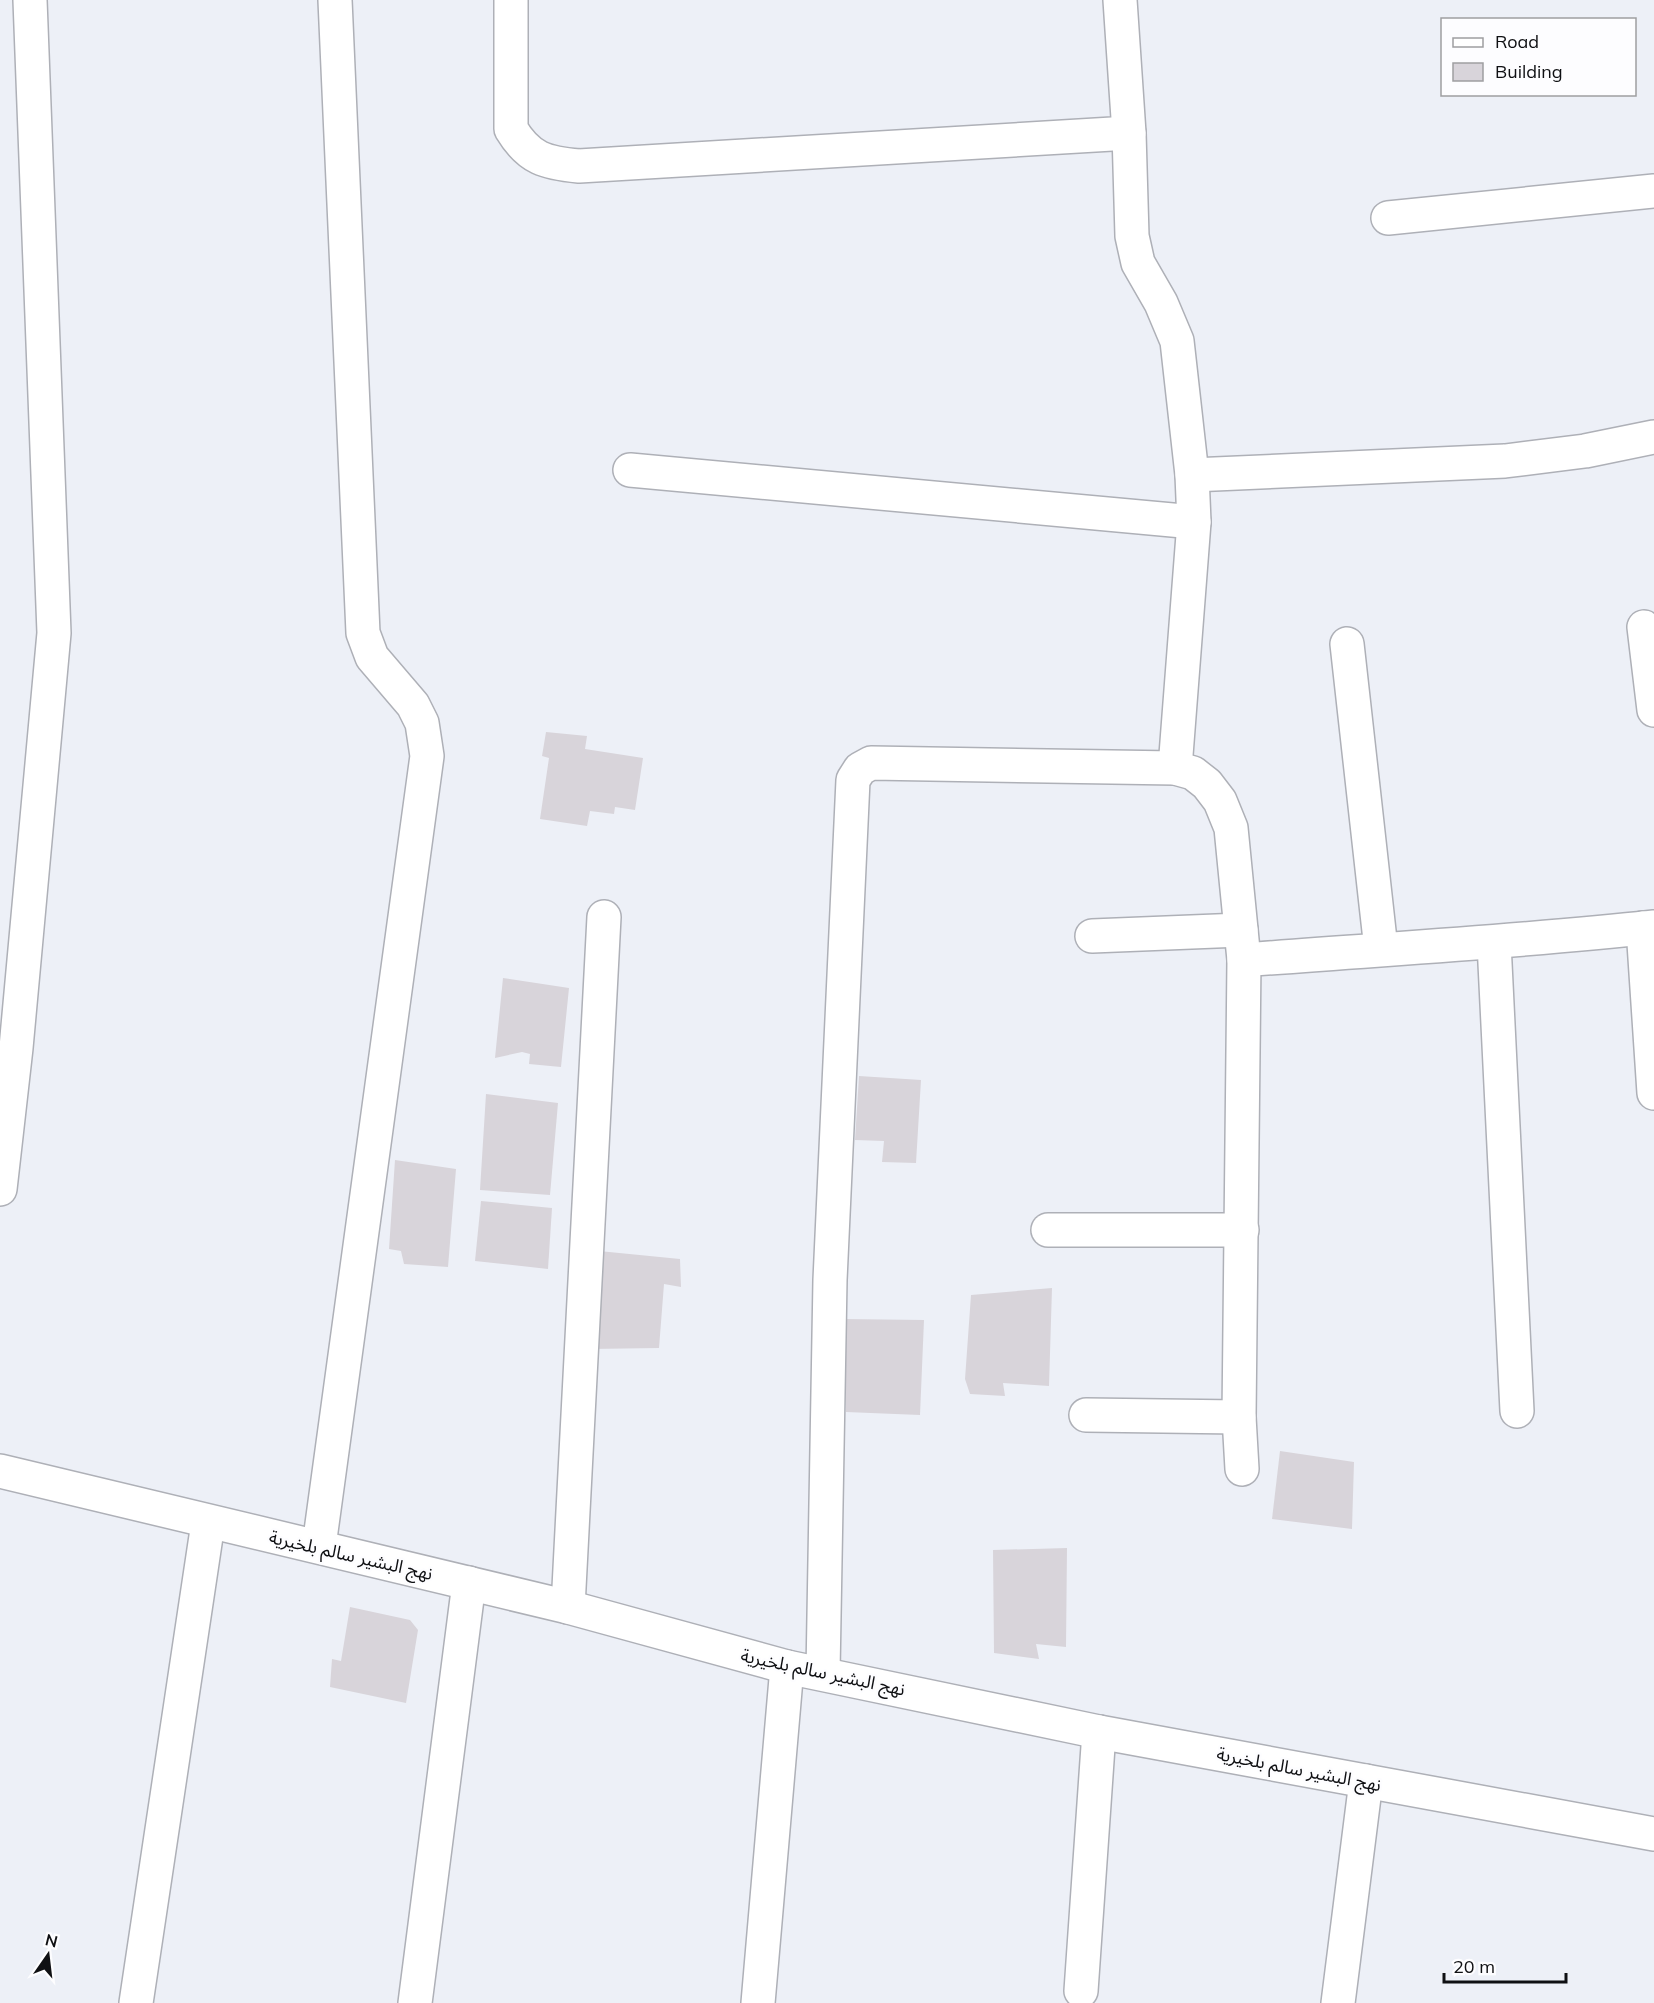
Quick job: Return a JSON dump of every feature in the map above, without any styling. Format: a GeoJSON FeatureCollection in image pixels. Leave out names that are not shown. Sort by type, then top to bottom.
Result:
{"type":"FeatureCollection","features":[{"type":"Feature","properties":{"kind":"street"},"geometry":{"type":"LineString","coordinates":[[0,1188],[16,1048],[54,633],[30,0]]}},
{"type":"Feature","properties":{"kind":"street"},"geometry":{"type":"LineString","coordinates":[[319,1546],[427,756],[422,723],[413,705],[372,657],[363,633],[335,0]]}},
{"type":"Feature","properties":{"kind":"street"},"geometry":{"type":"LineString","coordinates":[[511,0],[511,129],[520,145],[535,157],[553,163],[579,166],[1129,133]]}},
{"type":"Feature","properties":{"kind":"street"},"geometry":{"type":"LineString","coordinates":[[1120,0],[1129,133],[1132,236],[1138,262],[1161,303],[1177,341],[1192,475],[1194,522],[1175,768]]}},
{"type":"Feature","properties":{"kind":"street"},"geometry":{"type":"LineString","coordinates":[[1388,218],[1654,192]]}},
{"type":"Feature","properties":{"kind":"street"},"geometry":{"type":"LineString","coordinates":[[1192,475],[1505,461],[1585,451],[1654,437]]}},
{"type":"Feature","properties":{"kind":"street"},"geometry":{"type":"LineString","coordinates":[[630,470],[1194,522]]}},
{"type":"Feature","properties":{"kind":"street"},"geometry":{"type":"LineString","coordinates":[[1644,627],[1654,710]]}},
{"type":"Feature","properties":{"kind":"street"},"geometry":{"type":"LineString","coordinates":[[1347,644],[1381,949]]}},
{"type":"Feature","properties":{"kind":"street"},"geometry":{"type":"LineString","coordinates":[[823,1672],[830,1280],[853,780],[860,769],[871,763],[1175,768],[1193,773],[1208,784],[1220,801],[1231,828],[1242,945],[1242,1230],[1239,1417],[1242,1469]]}},
{"type":"Feature","properties":{"kind":"street"},"geometry":{"type":"LineString","coordinates":[[568,1607],[604,917]]}},
{"type":"Feature","properties":{"kind":"street"},"geometry":{"type":"LineString","coordinates":[[1092,936],[1242,945],[1381,949],[1494,944],[1649,928],[1654,1093]]}},
{"type":"Feature","properties":{"kind":"street"},"geometry":{"type":"LineString","coordinates":[[1494,944],[1517,1411]]}},
{"type":"Feature","properties":{"kind":"street"},"geometry":{"type":"LineString","coordinates":[[1048,1230],[1242,1230]]}},
{"type":"Feature","properties":{"kind":"street"},"geometry":{"type":"LineString","coordinates":[[1086,1415],[1239,1417]]}},
{"type":"Feature","properties":{"kind":"street","name":"نهج البشير سالم بلخيرية"},"geometry":{"type":"LineString","coordinates":[[0,1471],[208,1523],[319,1546],[568,1607],[787,1667],[823,1672],[1099,1732],[1654,1834]]}},
{"type":"Feature","properties":{"kind":"street"},"geometry":{"type":"LineString","coordinates":[[136,2003],[208,1523]]}},
{"type":"Feature","properties":{"kind":"street"},"geometry":{"type":"LineString","coordinates":[[415,2003],[469,1583]]}},
{"type":"Feature","properties":{"kind":"street"},"geometry":{"type":"LineString","coordinates":[[758,2003],[787,1667]]}},
{"type":"Feature","properties":{"kind":"street"},"geometry":{"type":"LineString","coordinates":[[1080,1991],[1099,1732]]}},
{"type":"Feature","properties":{"kind":"street"},"geometry":{"type":"LineString","coordinates":[[1338,2003],[1366,1781]]}},
{"type":"Feature","properties":{"kind":"building"},"geometry":{"type":"Polygon","coordinates":[[[546,732],[587,736],[585,749],[643,758],[635,810],[615,807],[614,814],[590,811],[587,826],[540,819],[549,758],[542,756],[546,732]]]}},
{"type":"Feature","properties":{"kind":"building"},"geometry":{"type":"Polygon","coordinates":[[[503,978],[569,988],[561,1067],[529,1064],[530,1054],[522,1052],[495,1058],[503,978]]]}},
{"type":"Feature","properties":{"kind":"building"},"geometry":{"type":"Polygon","coordinates":[[[859,1076],[921,1080],[916,1163],[882,1162],[884,1141],[855,1140],[859,1076]]]}},
{"type":"Feature","properties":{"kind":"building"},"geometry":{"type":"Polygon","coordinates":[[[486,1094],[558,1103],[550,1195],[480,1190],[486,1094]]]}},
{"type":"Feature","properties":{"kind":"building"},"geometry":{"type":"Polygon","coordinates":[[[395,1160],[456,1169],[448,1267],[404,1264],[401,1251],[389,1249],[395,1160]]]}},
{"type":"Feature","properties":{"kind":"building"},"geometry":{"type":"Polygon","coordinates":[[[481,1201],[552,1208],[548,1269],[475,1261],[481,1201]]]}},
{"type":"Feature","properties":{"kind":"building"},"geometry":{"type":"Polygon","coordinates":[[[599,1251],[680,1259],[681,1287],[664,1284],[659,1348],[590,1349],[599,1251]]]}},
{"type":"Feature","properties":{"kind":"building"},"geometry":{"type":"Polygon","coordinates":[[[1052,1288],[1049,1386],[1003,1383],[1005,1396],[970,1394],[965,1379],[971,1295],[1052,1288]]]}},
{"type":"Feature","properties":{"kind":"building"},"geometry":{"type":"Polygon","coordinates":[[[843,1319],[924,1320],[920,1415],[846,1412],[843,1319]]]}},
{"type":"Feature","properties":{"kind":"building"},"geometry":{"type":"Polygon","coordinates":[[[1280,1451],[1354,1462],[1352,1529],[1272,1519],[1280,1451]]]}},
{"type":"Feature","properties":{"kind":"building"},"geometry":{"type":"Polygon","coordinates":[[[1067,1548],[1066,1647],[1036,1644],[1039,1659],[994,1653],[993,1550],[1067,1548]]]}},
{"type":"Feature","properties":{"kind":"building"},"geometry":{"type":"Polygon","coordinates":[[[350,1607],[410,1620],[418,1630],[406,1703],[330,1687],[332,1659],[341,1661],[350,1607]]]}}]}
